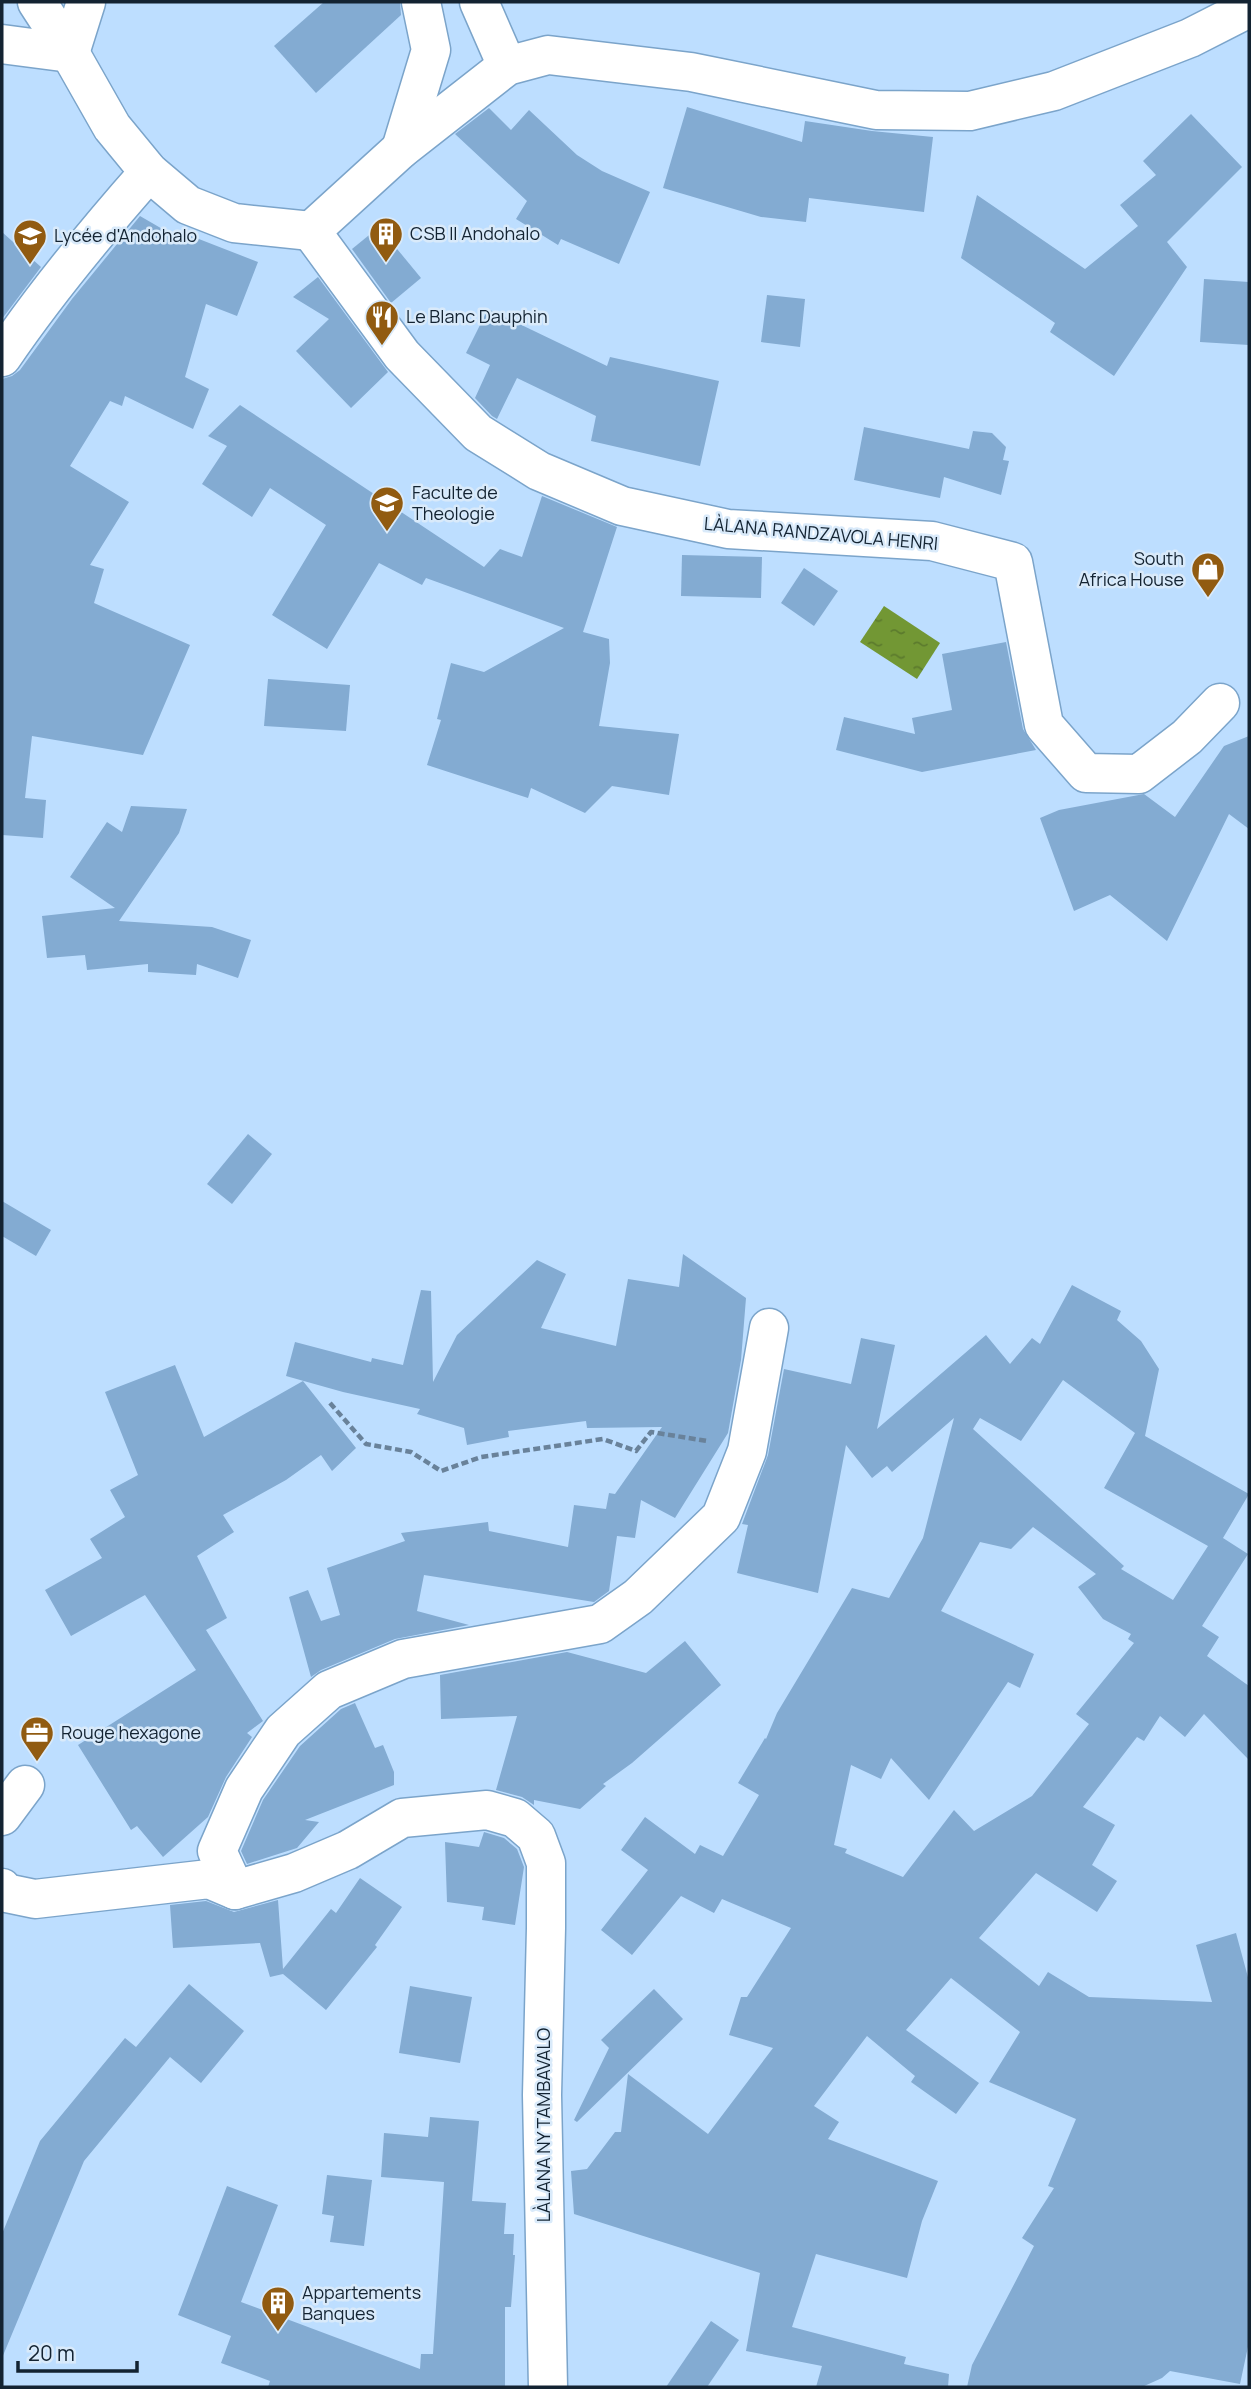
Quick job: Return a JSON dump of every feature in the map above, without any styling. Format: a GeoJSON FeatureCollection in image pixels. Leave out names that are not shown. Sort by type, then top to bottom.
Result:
{"type":"FeatureCollection","features":[{"type":"Feature","properties":{"kind":"street"},"geometry":{"type":"LineString","coordinates":[[37,2],[70,53],[111,127],[149,172],[188,205],[234,223],[311,231],[401,149],[508,66],[548,55],[691,72],[876,110],[970,111],[1054,91],[1190,38],[1249,8]]}},
{"type":"Feature","properties":{"kind":"street"},"geometry":{"type":"LineString","coordinates":[[70,53],[86,2]]}},
{"type":"Feature","properties":{"kind":"street"},"geometry":{"type":"LineString","coordinates":[[401,149],[431,50],[421,2]]}},
{"type":"Feature","properties":{"kind":"street"},"geometry":{"type":"LineString","coordinates":[[479,2],[508,66]]}},
{"type":"Feature","properties":{"kind":"street"},"geometry":{"type":"LineString","coordinates":[[2,44],[70,53]]}},
{"type":"Feature","properties":{"kind":"street"},"geometry":{"type":"LineString","coordinates":[[2,357],[84,246],[149,172]]}},
{"type":"Feature","properties":{"kind":"street","name":"LÀLANA RANDZAVOLA HENRI"},"geometry":{"type":"LineString","coordinates":[[311,231],[402,355],[478,433],[539,471],[622,506],[728,529],[932,541],[1013,562],[1044,724],[1086,773],[1139,774],[1187,737],[1220,703]]}},
{"type":"Feature","properties":{"kind":"street"},"geometry":{"type":"LineString","coordinates":[[236,1890],[217,1851],[244,1789],[283,1731],[330,1690],[403,1659],[600,1624],[638,1597],[721,1517],[746,1447],[769,1328]]}},
{"type":"Feature","properties":{"kind":"street"},"geometry":{"type":"LineString","coordinates":[[2,1816],[25,1785]]}},
{"type":"Feature","properties":{"kind":"street","name":"LÀLANA NY TAMBAVALO"},"geometry":{"type":"LineString","coordinates":[[236,1890],[294,1873],[348,1850],[402,1818],[487,1810],[515,1818],[536,1836],[546,1863],[547,1928],[542,2095],[548,2387]]}},
{"type":"Feature","properties":{"kind":"street"},"geometry":{"type":"LineString","coordinates":[[2,1888],[6,1894],[34,1899],[209,1879],[236,1890]]}},
{"type":"Feature","properties":{"kind":"path"},"geometry":{"type":"LineString","coordinates":[[330,1403],[366,1444],[411,1452],[441,1471],[481,1457],[603,1438],[636,1451],[651,1432],[746,1447]]}},
{"type":"Feature","properties":{"kind":"water"},"geometry":{"type":"Polygon","coordinates":[[[884,606],[940,643],[917,679],[860,642],[884,606]]]}},
{"type":"Feature","properties":{"kind":"building"},"geometry":{"type":"Polygon","coordinates":[[[324,2],[400,2],[401,15],[316,93],[274,46],[324,2]]]}},
{"type":"Feature","properties":{"kind":"building"},"geometry":{"type":"Polygon","coordinates":[[[687,107],[802,142],[805,121],[933,137],[924,212],[809,198],[806,222],[761,217],[663,188],[687,107]]]}},
{"type":"Feature","properties":{"kind":"building"},"geometry":{"type":"Polygon","coordinates":[[[489,108],[511,130],[529,110],[577,155],[602,171],[650,192],[619,264],[561,239],[558,245],[516,219],[527,201],[455,134],[489,108]]]}},
{"type":"Feature","properties":{"kind":"building"},"geometry":{"type":"Polygon","coordinates":[[[1191,114],[1242,167],[1167,242],[1187,267],[1114,376],[1050,332],[1055,323],[961,258],[977,195],[1085,269],[1138,226],[1120,205],[1156,175],[1143,161],[1191,114]]]}},
{"type":"Feature","properties":{"kind":"building"},"geometry":{"type":"Polygon","coordinates":[[[140,216],[183,241],[186,234],[258,262],[237,316],[206,304],[185,377],[209,389],[193,429],[125,396],[122,406],[110,401],[70,466],[129,502],[90,565],[104,569],[94,603],[190,645],[143,755],[32,736],[25,798],[46,800],[43,838],[2,835],[2,379],[20,370],[72,299],[140,216]]]}},
{"type":"Feature","properties":{"kind":"building","name":"CSB II Andohalo"},"geometry":{"type":"Polygon","coordinates":[[[379,227],[421,278],[391,303],[352,249],[379,227]]]}},
{"type":"Feature","properties":{"kind":"building"},"geometry":{"type":"Polygon","coordinates":[[[2,232],[41,267],[2,319],[2,232]]]}},
{"type":"Feature","properties":{"kind":"building"},"geometry":{"type":"Polygon","coordinates":[[[318,277],[388,372],[351,408],[296,351],[329,319],[293,297],[318,277]]]}},
{"type":"Feature","properties":{"kind":"building"},"geometry":{"type":"Polygon","coordinates":[[[1204,279],[1249,282],[1249,345],[1200,342],[1204,279]]]}},
{"type":"Feature","properties":{"kind":"building"},"geometry":{"type":"Polygon","coordinates":[[[767,295],[805,299],[800,347],[761,342],[767,295]]]}},
{"type":"Feature","properties":{"kind":"building"},"geometry":{"type":"Polygon","coordinates":[[[488,309],[607,366],[610,357],[719,381],[700,466],[591,441],[596,416],[517,378],[497,419],[492,416],[475,398],[490,365],[466,353],[488,309]]]}},
{"type":"Feature","properties":{"kind":"building"},"geometry":{"type":"Polygon","coordinates":[[[240,405],[484,567],[500,549],[522,557],[542,496],[617,527],[583,632],[609,639],[610,663],[599,726],[679,734],[669,795],[612,786],[585,813],[531,788],[528,798],[427,765],[441,720],[437,719],[451,663],[484,672],[564,628],[426,578],[422,585],[379,563],[327,649],[272,615],[326,525],[270,488],[252,517],[202,484],[227,446],[208,436],[240,405]]]}},
{"type":"Feature","properties":{"kind":"building"},"geometry":{"type":"Polygon","coordinates":[[[864,427],[969,449],[973,431],[992,433],[1006,447],[1003,460],[1009,461],[1001,495],[944,477],[940,498],[854,480],[864,427]]]}},
{"type":"Feature","properties":{"kind":"building"},"geometry":{"type":"Polygon","coordinates":[[[682,555],[762,557],[761,598],[681,596],[682,555]]]}},
{"type":"Feature","properties":{"kind":"building"},"geometry":{"type":"Polygon","coordinates":[[[804,568],[838,591],[814,626],[781,603],[804,568]]]}},
{"type":"Feature","properties":{"kind":"building"},"geometry":{"type":"Polygon","coordinates":[[[1006,642],[1023,729],[1036,750],[922,772],[836,750],[844,717],[915,734],[912,718],[952,710],[942,654],[1006,642]]]}},
{"type":"Feature","properties":{"kind":"building"},"geometry":{"type":"Polygon","coordinates":[[[268,679],[350,685],[346,731],[264,726],[268,679]]]}},
{"type":"Feature","properties":{"kind":"building"},"geometry":{"type":"Polygon","coordinates":[[[1249,736],[1249,829],[1229,814],[1167,941],[1110,895],[1074,911],[1040,818],[1059,810],[1144,794],[1175,817],[1224,746],[1249,736]]]}},
{"type":"Feature","properties":{"kind":"building"},"geometry":{"type":"Polygon","coordinates":[[[131,806],[187,809],[179,833],[119,921],[212,927],[251,940],[238,978],[197,964],[196,975],[148,972],[148,964],[87,970],[85,955],[47,958],[42,916],[115,908],[70,877],[107,822],[122,832],[131,806]]]}},
{"type":"Feature","properties":{"kind":"building"},"geometry":{"type":"Polygon","coordinates":[[[248,1134],[272,1154],[232,1204],[207,1184],[248,1134]]]}},
{"type":"Feature","properties":{"kind":"building"},"geometry":{"type":"Polygon","coordinates":[[[2,1201],[51,1230],[36,1256],[2,1236],[2,1201]]]}},
{"type":"Feature","properties":{"kind":"building"},"geometry":{"type":"Polygon","coordinates":[[[683,1254],[746,1298],[741,1360],[728,1433],[675,1518],[641,1500],[635,1538],[617,1536],[609,1591],[594,1602],[424,1575],[417,1611],[469,1625],[395,1639],[321,1670],[311,1677],[289,1597],[308,1590],[321,1621],[340,1615],[327,1568],[405,1541],[401,1533],[488,1522],[489,1531],[568,1547],[574,1505],[606,1509],[609,1493],[615,1494],[662,1427],[587,1428],[586,1421],[508,1431],[509,1437],[467,1445],[464,1428],[417,1414],[420,1409],[286,1376],[295,1342],[371,1362],[372,1358],[403,1365],[421,1290],[431,1291],[433,1382],[457,1335],[537,1260],[566,1274],[541,1328],[616,1346],[628,1279],[679,1287],[683,1254]]]}},
{"type":"Feature","properties":{"kind":"building"},"geometry":{"type":"Polygon","coordinates":[[[1072,1285],[1121,1311],[1117,1320],[1141,1341],[1159,1369],[1145,1436],[1249,1494],[1223,1538],[1248,1554],[1202,1626],[1219,1637],[1207,1656],[1249,1686],[1249,1760],[1204,1714],[1185,1737],[1160,1716],[1144,1741],[1137,1737],[1083,1807],[1115,1825],[1092,1865],[1117,1881],[1097,1912],[1036,1873],[979,1938],[1039,1986],[1048,1972],[1089,1997],[1212,2002],[1196,1945],[1236,1933],[1249,1981],[1249,2342],[1240,2384],[1170,2371],[1162,2378],[1142,2387],[967,2387],[972,2365],[1034,2246],[1022,2238],[1054,2188],[1048,2186],[1076,2119],[989,2082],[1020,2032],[951,1978],[906,2030],[979,2083],[956,2114],[911,2082],[915,2076],[867,2036],[814,2106],[839,2122],[828,2139],[938,2181],[922,2221],[907,2278],[816,2254],[792,2327],[906,2357],[904,2364],[949,2374],[948,2387],[816,2387],[822,2366],[746,2351],[760,2273],[574,2214],[571,2171],[587,2169],[615,2132],[621,2132],[628,2074],[708,2134],[773,2048],[729,2035],[741,1997],[747,1997],[791,1928],[722,1899],[714,1913],[681,1896],[632,1955],[601,1930],[648,1870],[621,1850],[645,1817],[695,1854],[700,1845],[723,1856],[759,1795],[738,1783],[852,1588],[889,1598],[923,1538],[954,1418],[892,1472],[887,1466],[872,1478],[846,1445],[818,1593],[737,1573],[748,1525],[742,1524],[768,1455],[784,1369],[851,1384],[861,1338],[895,1345],[877,1429],[986,1335],[1010,1364],[1032,1338],[1040,1344],[1072,1285]],[[1063,1380],[1021,1441],[980,1418],[973,1429],[1124,1566],[1121,1569],[1173,1600],[1208,1546],[1104,1488],[1135,1433],[1063,1380]],[[1033,1527],[1011,1549],[980,1542],[941,1611],[1034,1654],[1020,1688],[1008,1682],[929,1800],[891,1758],[881,1779],[851,1765],[834,1845],[847,1849],[845,1853],[903,1877],[954,1810],[974,1831],[1032,1796],[1089,1724],[1076,1714],[1134,1643],[1128,1639],[1131,1634],[1103,1619],[1078,1587],[1096,1574],[1033,1527]]]}},
{"type":"Feature","properties":{"kind":"building"},"geometry":{"type":"Polygon","coordinates":[[[175,1365],[204,1437],[303,1381],[356,1448],[332,1471],[321,1455],[286,1480],[223,1515],[234,1532],[197,1556],[227,1618],[206,1630],[263,1721],[247,1733],[252,1737],[226,1777],[208,1817],[163,1857],[137,1826],[131,1830],[78,1745],[196,1670],[145,1595],[71,1636],[45,1590],[102,1558],[90,1539],[125,1517],[110,1490],[138,1475],[105,1392],[175,1365]]]}},
{"type":"Feature","properties":{"kind":"building"},"geometry":{"type":"Polygon","coordinates":[[[685,1641],[721,1685],[632,1763],[603,1784],[606,1786],[580,1809],[534,1800],[534,1805],[522,1797],[496,1790],[517,1716],[441,1719],[440,1675],[567,1652],[646,1673],[685,1641]]]}},
{"type":"Feature","properties":{"kind":"building"},"geometry":{"type":"Polygon","coordinates":[[[355,1703],[375,1748],[383,1745],[394,1772],[394,1785],[305,1820],[319,1822],[297,1848],[247,1864],[241,1851],[263,1800],[300,1746],[341,1709],[355,1703]]]}},
{"type":"Feature","properties":{"kind":"building"},"geometry":{"type":"Polygon","coordinates":[[[484,1832],[504,1838],[517,1849],[524,1867],[515,1925],[482,1920],[484,1907],[447,1902],[445,1842],[479,1847],[484,1832]]]}},
{"type":"Feature","properties":{"kind":"building"},"geometry":{"type":"Polygon","coordinates":[[[360,1878],[402,1907],[375,1945],[377,1947],[326,2010],[283,1974],[270,1977],[260,1943],[173,1948],[170,1905],[206,1901],[234,1912],[278,1900],[283,1969],[331,1909],[336,1913],[360,1878]]]}},
{"type":"Feature","properties":{"kind":"building"},"geometry":{"type":"Polygon","coordinates":[[[189,1984],[244,2031],[201,2083],[170,2057],[84,2161],[2,2358],[2,2234],[40,2141],[125,2038],[136,2047],[189,1984]]]}},
{"type":"Feature","properties":{"kind":"building"},"geometry":{"type":"Polygon","coordinates":[[[410,1986],[472,1997],[460,2063],[399,2053],[410,1986]]]}},
{"type":"Feature","properties":{"kind":"building"},"geometry":{"type":"Polygon","coordinates":[[[654,1989],[683,2019],[577,2122],[574,2120],[609,2048],[601,2040],[654,1989]]]}},
{"type":"Feature","properties":{"kind":"building"},"geometry":{"type":"Polygon","coordinates":[[[430,2117],[479,2121],[472,2201],[506,2203],[504,2234],[514,2234],[515,2255],[511,2307],[505,2307],[505,2387],[268,2387],[270,2381],[221,2363],[231,2336],[178,2315],[227,2186],[278,2205],[241,2302],[420,2369],[421,2354],[433,2354],[444,2182],[381,2177],[384,2133],[428,2137],[430,2117]]]}},
{"type":"Feature","properties":{"kind":"building"},"geometry":{"type":"Polygon","coordinates":[[[327,2175],[372,2180],[364,2246],[330,2242],[334,2216],[322,2214],[327,2175]]]}},
{"type":"Feature","properties":{"kind":"building"},"geometry":{"type":"Polygon","coordinates":[[[711,2321],[739,2340],[707,2387],[666,2387],[711,2321]]]}},
{"type":"Feature","properties":{"kind":"place","name":"CSB II Andohalo"},"geometry":{"type":"Point","coordinates":[386,264]}},
{"type":"Feature","properties":{"kind":"place","name":"Lycée d'Andohalo"},"geometry":{"type":"Point","coordinates":[30,266]}},
{"type":"Feature","properties":{"kind":"place","name":"Le Blanc Dauphin"},"geometry":{"type":"Point","coordinates":[382,347]}},
{"type":"Feature","properties":{"kind":"place","name":"Faculte de Theologie"},"geometry":{"type":"Point","coordinates":[387,533]}},
{"type":"Feature","properties":{"kind":"place","name":"South Africa House"},"geometry":{"type":"Point","coordinates":[1208,599]}},
{"type":"Feature","properties":{"kind":"place","name":"Rouge hexagone"},"geometry":{"type":"Point","coordinates":[37,1763]}},
{"type":"Feature","properties":{"kind":"place","name":"Appartements Banques"},"geometry":{"type":"Point","coordinates":[278,2333]}}]}
